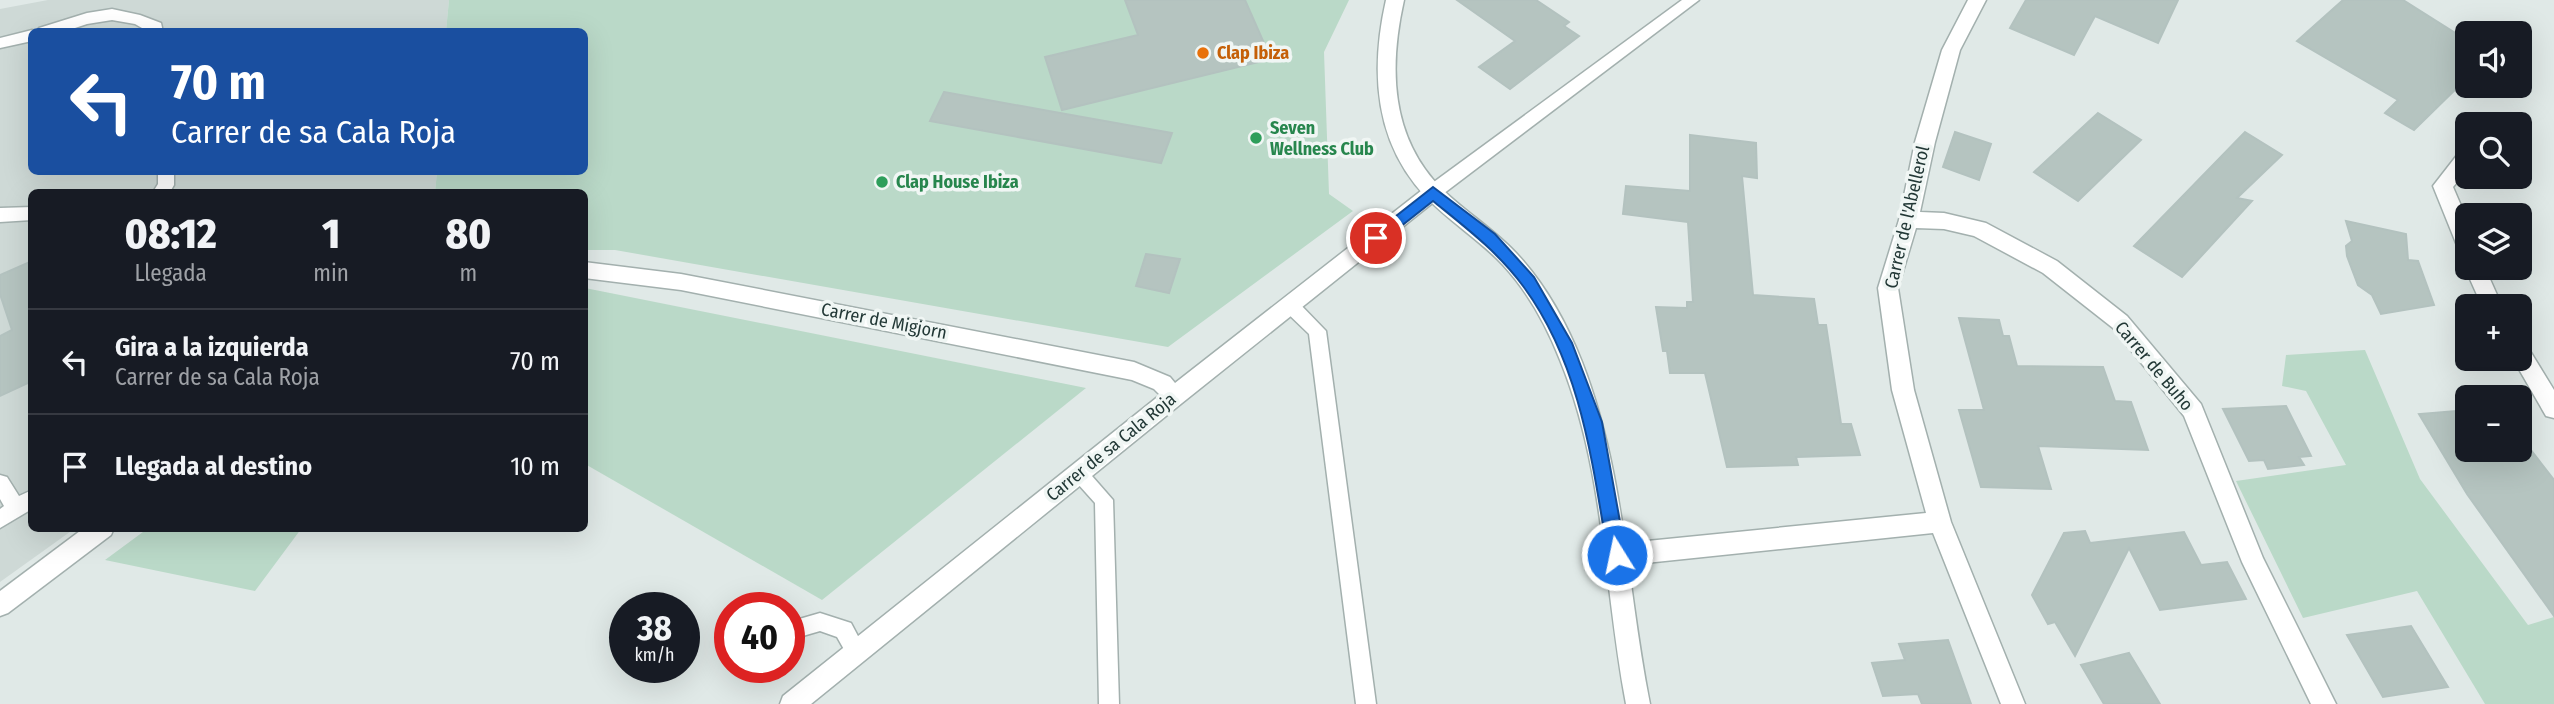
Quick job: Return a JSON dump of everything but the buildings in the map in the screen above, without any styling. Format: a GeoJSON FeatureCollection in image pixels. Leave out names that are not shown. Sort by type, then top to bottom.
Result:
{"type":"FeatureCollection","features":[{"type":"Feature","properties":{"kind":"street"},"geometry":{"type":"LineString","coordinates":[[1395,0],[1386,34],[1384,80],[1392,126],[1406,159],[1433,192],[1490,238],[1529,282],[1567,348],[1594,422],[1617,555],[1638,704]]}},
{"type":"Feature","properties":{"kind":"street","name":"Carrer de l'Abellerol"},"geometry":{"type":"LineString","coordinates":[[1977,0],[1951,50],[1925,142],[1909,220],[1888,288],[1903,390],[1940,522],[2013,704]]}},
{"type":"Feature","properties":{"kind":"street"},"geometry":{"type":"LineString","coordinates":[[2455,170],[2442,186],[2455,217]]}},
{"type":"Feature","properties":{"kind":"street","name":"Carrer de sa Cala Roja"},"geometry":{"type":"LineString","coordinates":[[792,704],[1174,396],[1433,192]]}},
{"type":"Feature","properties":{"kind":"street","name":"Carrer de Buho"},"geometry":{"type":"LineString","coordinates":[[1909,220],[1944,220],[1979,229],[2050,267],[2120,322],[2193,411],[2253,562],[2324,704]]}},
{"type":"Feature","properties":{"kind":"street","name":"Carrer de Migjorn"},"geometry":{"type":"LineString","coordinates":[[588,270],[681,282],[1134,371],[1162,383],[1174,396]]}},
{"type":"Feature","properties":{"kind":"street"},"geometry":{"type":"LineString","coordinates":[[2532,371],[2554,408]]}},
{"type":"Feature","properties":{"kind":"street"},"geometry":{"type":"LineString","coordinates":[[1617,555],[1940,522]]}},
{"type":"Feature","properties":{"kind":"street"},"geometry":{"type":"LineString","coordinates":[[0,605],[98,532]]}},
{"type":"Feature","properties":{"kind":"lane"},"geometry":{"type":"LineString","coordinates":[[1433,192],[1692,0]]}},
{"type":"Feature","properties":{"kind":"lane"},"geometry":{"type":"LineString","coordinates":[[57,28],[103,14],[133,16],[156,28]]}},
{"type":"Feature","properties":{"kind":"lane"},"geometry":{"type":"LineString","coordinates":[[0,43],[28,36]]}},
{"type":"Feature","properties":{"kind":"lane"},"geometry":{"type":"LineString","coordinates":[[0,215],[28,213]]}},
{"type":"Feature","properties":{"kind":"lane"},"geometry":{"type":"LineString","coordinates":[[1290,305],[1317,331],[1366,704]]}},
{"type":"Feature","properties":{"kind":"lane"},"geometry":{"type":"LineString","coordinates":[[1078,474],[1104,500],[1109,704]]}},
{"type":"Feature","properties":{"kind":"lane"},"geometry":{"type":"LineString","coordinates":[[0,483],[16,508]]}},
{"type":"Feature","properties":{"kind":"lane"},"geometry":{"type":"LineString","coordinates":[[805,626],[820,622],[844,630],[857,653]]}},
{"type":"Feature","properties":{"kind":"shaded area"},"geometry":{"type":"Polygon","coordinates":[[[48,0],[449,0],[446,28],[28,28],[28,175],[437,175],[435,189],[28,189],[28,532],[70,532],[0,582],[0,9],[48,0]]]}},
{"type":"Feature","properties":{"kind":"green space","name":"Clap House Ibiza"},"geometry":{"type":"Polygon","coordinates":[[[449,0],[1349,0],[1324,52],[1329,194],[1353,211],[1168,347],[615,250],[588,250],[588,189],[435,189],[437,175],[588,175],[588,28],[446,28],[449,0]]]}},
{"type":"Feature","properties":{"kind":"green space"},"geometry":{"type":"Polygon","coordinates":[[[588,289],[1086,388],[822,600],[588,466],[588,289]]]}},
{"type":"Feature","properties":{"kind":"green space"},"geometry":{"type":"Polygon","coordinates":[[[2365,350],[2420,479],[2528,625],[2554,617],[2554,704],[2485,704],[2417,591],[2303,618],[2236,481],[2346,465],[2306,391],[2282,386],[2286,355],[2365,350]]]}},
{"type":"Feature","properties":{"kind":"green space"},"geometry":{"type":"Polygon","coordinates":[[[143,532],[299,532],[255,591],[105,560],[143,532]]]}},
{"type":"Feature","properties":{"kind":"place","name":"Clap Ibiza"},"geometry":{"type":"Point","coordinates":[1203,53]}},
{"type":"Feature","properties":{"kind":"place","name":"Seven Wellness Club"},"geometry":{"type":"Point","coordinates":[1256,138]}},
{"type":"Feature","properties":{"kind":"place","name":"Clap House Ibiza"},"geometry":{"type":"Point","coordinates":[882,182]}},
{"type":"Feature","properties":{"kind":"route"},"geometry":{"type":"LineString","coordinates":[[1376,238],[1433,192],[1490,238],[1529,282],[1567,348],[1594,422],[1617,555]]}}]}
